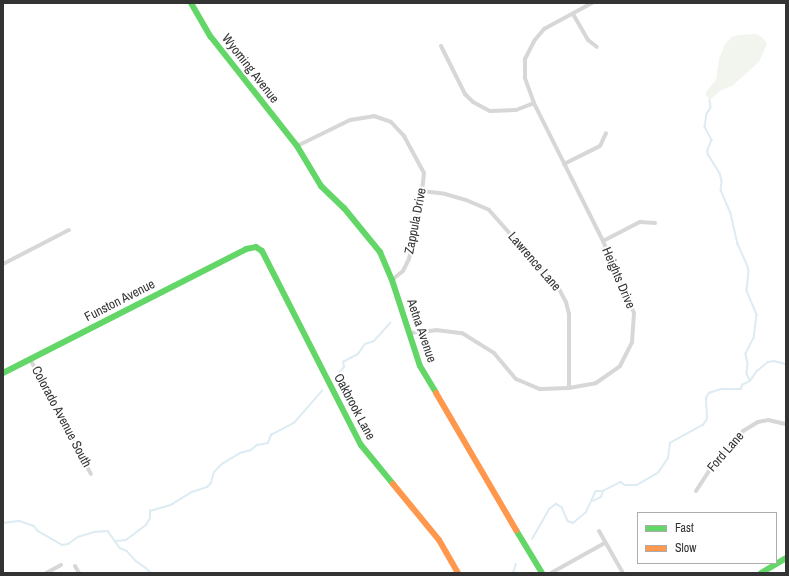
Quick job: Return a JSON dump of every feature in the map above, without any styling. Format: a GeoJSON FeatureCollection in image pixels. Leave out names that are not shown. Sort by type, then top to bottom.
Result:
{"type":"FeatureCollection","features":[{"type":"Feature","properties":{"kind":"street","name":"Wyoming Avenue"},"geometry":{"type":"LineString","coordinates":[[191,3],[211,37],[297,146]]}},
{"type":"Feature","properties":{"kind":"street","name":"Heights Drive"},"geometry":{"type":"LineString","coordinates":[[409,333],[436,330],[462,333],[494,353],[516,379],[540,389],[569,388],[596,384],[620,366],[632,342],[634,313],[603,241],[534,103],[525,78],[525,59],[534,41],[544,29],[592,3]]}},
{"type":"Feature","properties":{"kind":"street"},"geometry":{"type":"LineString","coordinates":[[573,14],[588,40],[597,48]]}},
{"type":"Feature","properties":{"kind":"street"},"geometry":{"type":"LineString","coordinates":[[441,46],[465,94],[473,102],[490,111],[516,110],[534,103]]}},
{"type":"Feature","properties":{"kind":"street","name":"Zappula Drive"},"geometry":{"type":"LineString","coordinates":[[297,146],[350,120],[374,116],[391,122],[404,136],[424,173],[422,192],[409,259],[403,271],[392,280]]}},
{"type":"Feature","properties":{"kind":"street"},"geometry":{"type":"LineString","coordinates":[[564,164],[600,146],[606,133]]}},
{"type":"Feature","properties":{"kind":"street","name":"Aetna Avenue"},"geometry":{"type":"LineString","coordinates":[[297,146],[321,186],[344,208],[371,239],[380,252],[392,280],[420,366],[542,573]]}},
{"type":"Feature","properties":{"kind":"street","name":"Lawrence Lane"},"geometry":{"type":"LineString","coordinates":[[422,192],[445,194],[466,200],[489,210],[559,289],[566,302],[569,314],[569,388]]}},
{"type":"Feature","properties":{"kind":"street"},"geometry":{"type":"LineString","coordinates":[[603,241],[640,222],[655,223]]}},
{"type":"Feature","properties":{"kind":"street"},"geometry":{"type":"LineString","coordinates":[[3,264],[69,230]]}},
{"type":"Feature","properties":{"kind":"street","name":"Oakbrook Lane"},"geometry":{"type":"LineString","coordinates":[[246,249],[256,247],[262,251],[361,445],[439,540],[458,573]]}},
{"type":"Feature","properties":{"kind":"street","name":"Funston Avenue"},"geometry":{"type":"LineString","coordinates":[[3,373],[246,249]]}},
{"type":"Feature","properties":{"kind":"street","name":"Colorado Avenue South"},"geometry":{"type":"LineString","coordinates":[[30,359],[92,474]]}},
{"type":"Feature","properties":{"kind":"street","name":"Ford Lane"},"geometry":{"type":"LineString","coordinates":[[696,490],[711,468],[743,431],[758,422],[768,420],[786,424]]}},
{"type":"Feature","properties":{"kind":"street"},"geometry":{"type":"LineString","coordinates":[[599,531],[623,573]]}},
{"type":"Feature","properties":{"kind":"street"},"geometry":{"type":"LineString","coordinates":[[551,573],[606,543]]}},
{"type":"Feature","properties":{"kind":"street"},"geometry":{"type":"LineString","coordinates":[[777,563],[786,558]]}},
{"type":"Feature","properties":{"kind":"street"},"geometry":{"type":"LineString","coordinates":[[761,573],[776,564]]}},
{"type":"Feature","properties":{"kind":"street"},"geometry":{"type":"LineString","coordinates":[[46,573],[61,565]]}},
{"type":"Feature","properties":{"kind":"street"},"geometry":{"type":"LineString","coordinates":[[75,566],[79,573]]}},
{"type":"Feature","properties":{"kind":"shaded area"},"geometry":{"type":"Polygon","coordinates":[[[756,34],[762,37],[767,44],[759,62],[732,86],[721,90],[710,100],[706,95],[706,92],[716,80],[719,59],[725,44],[732,37],[738,35],[756,34]]]}},
{"type":"Feature","properties":{"kind":"waterway"},"geometry":{"type":"LineString","coordinates":[[710,100],[711,108],[707,114],[705,127],[712,140],[708,154],[720,173],[722,181],[721,190],[731,214],[738,244],[748,266],[749,272],[747,291],[757,315],[754,338],[746,354],[748,364],[747,374],[750,380]]}},
{"type":"Feature","properties":{"kind":"waterway"},"geometry":{"type":"LineString","coordinates":[[339,373],[344,367],[343,362],[358,354],[365,344],[374,341],[390,323]]}},
{"type":"Feature","properties":{"kind":"waterway"},"geometry":{"type":"LineString","coordinates":[[532,539],[549,509],[556,504],[562,507],[568,521],[573,523],[586,512],[596,491],[603,491],[621,482],[625,485],[637,485],[658,473],[668,458],[670,443],[703,425],[707,419],[706,398],[709,393],[721,389],[741,389],[742,385],[750,381],[757,371],[768,362],[774,361],[786,364]]}},
{"type":"Feature","properties":{"kind":"waterway"},"geometry":{"type":"LineString","coordinates":[[116,541],[126,540],[146,525],[150,518],[150,511],[171,505],[192,492],[207,487],[211,483],[214,472],[222,464],[240,453],[251,450],[257,445],[268,443],[271,435],[294,423],[322,391]]}},
{"type":"Feature","properties":{"kind":"waterway"},"geometry":{"type":"LineString","coordinates":[[593,501],[601,497],[603,491]]}},
{"type":"Feature","properties":{"kind":"waterway"},"geometry":{"type":"LineString","coordinates":[[3,523],[20,521],[34,526],[38,531],[62,545],[68,544],[78,537],[94,532],[108,531],[120,548],[127,551],[136,561],[151,573]]}},
{"type":"Feature","properties":{"kind":"waterway"},"geometry":{"type":"LineString","coordinates":[[513,573],[516,564]]}},
{"type":"Feature","properties":{"kind":"traffic: fast"},"geometry":{"type":"LineString","coordinates":[[191,3],[211,37],[297,146],[321,186],[344,208],[380,252],[392,280],[420,366],[436,393]]}},
{"type":"Feature","properties":{"kind":"traffic: fast"},"geometry":{"type":"LineString","coordinates":[[3,373],[246,249],[256,247],[262,251],[361,445],[393,484]]}},
{"type":"Feature","properties":{"kind":"traffic: fast"},"geometry":{"type":"LineString","coordinates":[[516,530],[542,573]]}},
{"type":"Feature","properties":{"kind":"traffic: fast"},"geometry":{"type":"LineString","coordinates":[[777,563],[786,558]]}},
{"type":"Feature","properties":{"kind":"traffic: fast"},"geometry":{"type":"LineString","coordinates":[[761,573],[776,564]]}},
{"type":"Feature","properties":{"kind":"traffic: slow"},"geometry":{"type":"LineString","coordinates":[[436,393],[516,530]]}},
{"type":"Feature","properties":{"kind":"traffic: slow"},"geometry":{"type":"LineString","coordinates":[[393,484],[439,540],[458,573]]}}]}
